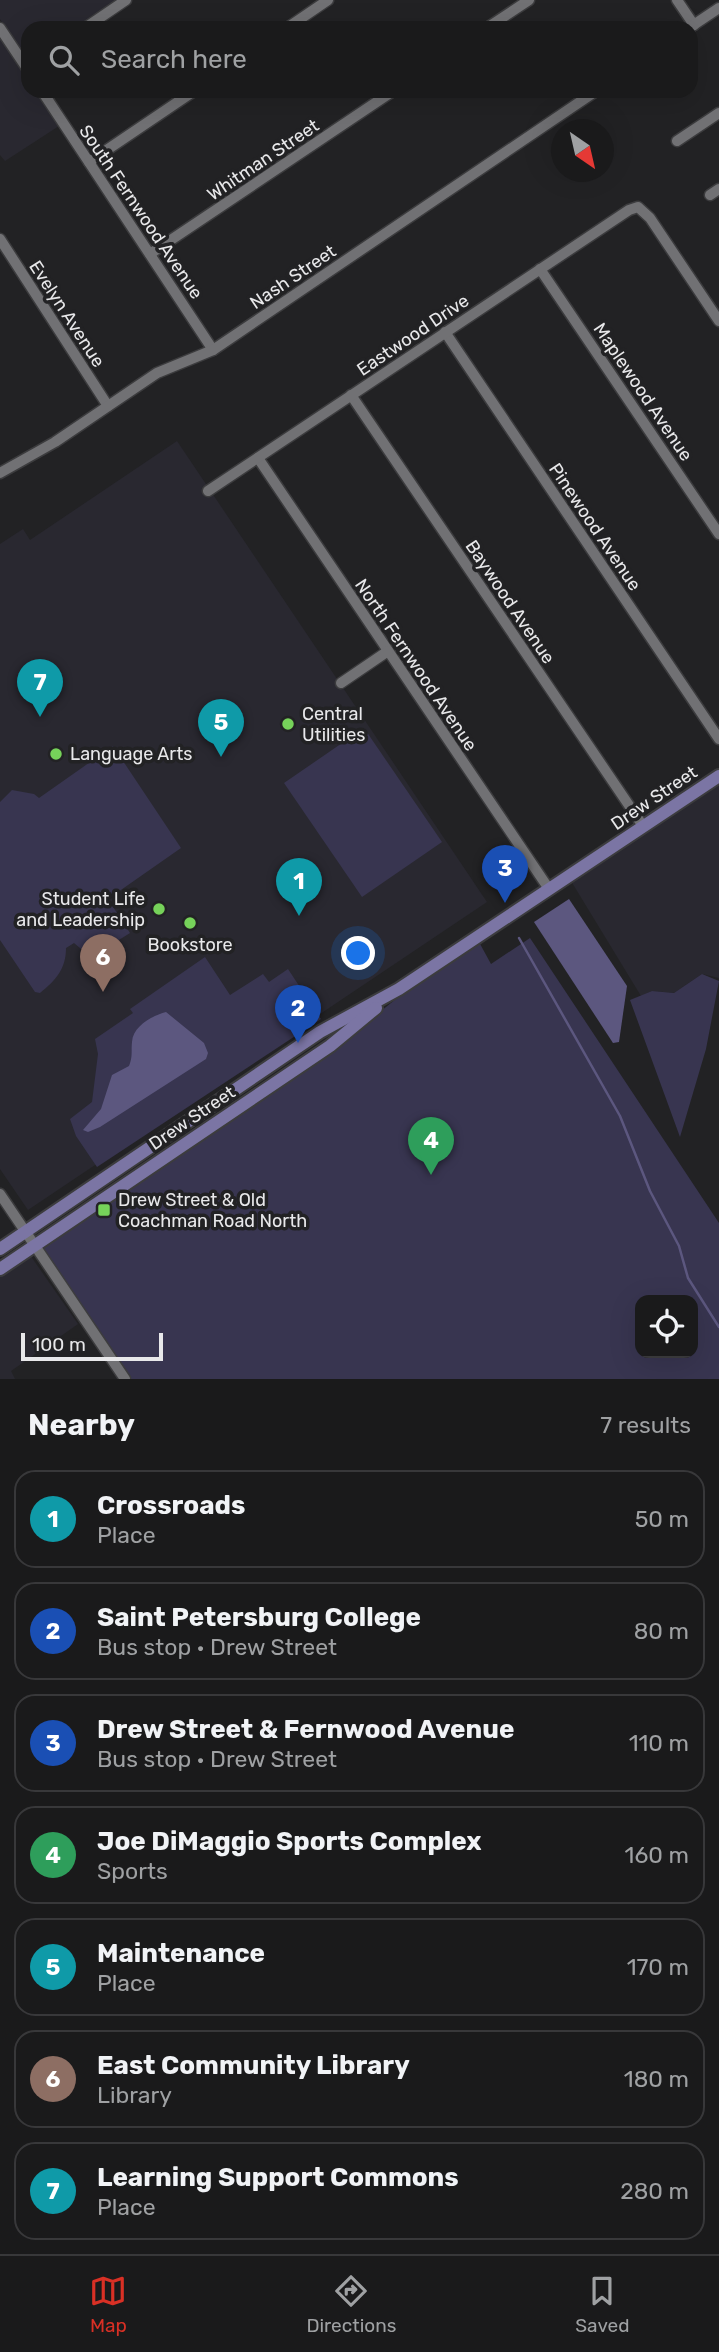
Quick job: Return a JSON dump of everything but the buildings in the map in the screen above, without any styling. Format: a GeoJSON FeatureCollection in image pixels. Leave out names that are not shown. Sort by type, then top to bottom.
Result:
{"type":"FeatureCollection","features":[{"type":"Feature","properties":{"kind":"main road","name":"Drew Street"},"geometry":{"type":"LineString","coordinates":[[0,1249],[320,1032],[399,989],[719,776]]}},
{"type":"Feature","properties":{"kind":"main road","name":"Drew Street"},"geometry":{"type":"LineString","coordinates":[[0,1269],[330,1046],[399,989]]}},
{"type":"Feature","properties":{"kind":"street"},"geometry":{"type":"LineString","coordinates":[[96,21],[127,0]]}},
{"type":"Feature","properties":{"kind":"street"},"geometry":{"type":"LineString","coordinates":[[297,21],[328,0]]}},
{"type":"Feature","properties":{"kind":"street"},"geometry":{"type":"LineString","coordinates":[[497,21],[528,0]]}},
{"type":"Feature","properties":{"kind":"street"},"geometry":{"type":"LineString","coordinates":[[677,0],[688,21]]}},
{"type":"Feature","properties":{"kind":"street"},"geometry":{"type":"LineString","coordinates":[[698,22],[719,8]]}},
{"type":"Feature","properties":{"kind":"street"},"geometry":{"type":"LineString","coordinates":[[0,28],[21,59]]}},
{"type":"Feature","properties":{"kind":"street","name":"South Fernwood Avenue"},"geometry":{"type":"LineString","coordinates":[[47,98],[213,349]]}},
{"type":"Feature","properties":{"kind":"street"},"geometry":{"type":"LineString","coordinates":[[89,162],[184,98]]}},
{"type":"Feature","properties":{"kind":"street","name":"Whitman Street"},"geometry":{"type":"LineString","coordinates":[[150,254],[383,98]]}},
{"type":"Feature","properties":{"kind":"street","name":"Nash Street"},"geometry":{"type":"LineString","coordinates":[[0,473],[55,443],[157,373],[213,349],[586,98]]}},
{"type":"Feature","properties":{"kind":"street"},"geometry":{"type":"LineString","coordinates":[[677,141],[719,113]]}},
{"type":"Feature","properties":{"kind":"street","name":"Eastwood Drive"},"geometry":{"type":"LineString","coordinates":[[208,491],[621,214],[638,207],[650,218],[719,321]]}},
{"type":"Feature","properties":{"kind":"street","name":"Evelyn Avenue"},"geometry":{"type":"LineString","coordinates":[[0,239],[108,406]]}},
{"type":"Feature","properties":{"kind":"street","name":"Maplewood Avenue"},"geometry":{"type":"LineString","coordinates":[[540,268],[719,534]]}},
{"type":"Feature","properties":{"kind":"street","name":"Pinewood Avenue"},"geometry":{"type":"LineString","coordinates":[[445,332],[719,739]]}},
{"type":"Feature","properties":{"kind":"street","name":"Baywood Avenue"},"geometry":{"type":"LineString","coordinates":[[351,396],[643,826]]}},
{"type":"Feature","properties":{"kind":"street","name":"North Fernwood Avenue"},"geometry":{"type":"LineString","coordinates":[[258,458],[549,888]]}},
{"type":"Feature","properties":{"kind":"street"},"geometry":{"type":"LineString","coordinates":[[341,683],[388,651]]}},
{"type":"Feature","properties":{"kind":"street"},"geometry":{"type":"LineString","coordinates":[[0,1194],[125,1379]]}},
{"type":"Feature","properties":{"kind":"shaded area"},"geometry":{"type":"Polygon","coordinates":[[[0,0],[117,0],[86,21],[21,21],[21,50],[0,19],[0,0]]]}},
{"type":"Feature","properties":{"kind":"shaded area"},"geometry":{"type":"Polygon","coordinates":[[[0,37],[21,68],[21,98],[40,98],[59,126],[5,161],[0,155],[0,37]]]}},
{"type":"Feature","properties":{"kind":"shaded area"},"geometry":{"type":"Polygon","coordinates":[[[177,441],[487,902],[28,1210],[0,1169],[0,544],[23,529],[30,540],[177,441]]]}},
{"type":"Feature","properties":{"kind":"shaded area"},"geometry":{"type":"Polygon","coordinates":[[[364,728],[442,842],[362,897],[284,783],[364,728]]]}},
{"type":"Feature","properties":{"kind":"shaded area"},"geometry":{"type":"Polygon","coordinates":[[[113,746],[181,848],[118,892],[106,896],[130,933],[95,955],[86,953],[74,943],[66,948],[62,968],[55,979],[40,993],[35,992],[0,940],[0,802],[12,790],[34,794],[39,798],[113,746]]]}},
{"type":"Feature","properties":{"kind":"shaded area"},"geometry":{"type":"Polygon","coordinates":[[[719,782],[719,978],[702,974],[674,993],[652,991],[641,996],[571,881],[719,782]]]}},
{"type":"Feature","properties":{"kind":"shaded area"},"geometry":{"type":"Polygon","coordinates":[[[569,899],[627,986],[619,1042],[613,1043],[534,922],[569,899]]]}},
{"type":"Feature","properties":{"kind":"shaded area"},"geometry":{"type":"Polygon","coordinates":[[[530,938],[719,1223],[719,1379],[131,1379],[42,1247],[333,1050],[402,994],[479,942],[491,964],[530,938]]]}},
{"type":"Feature","properties":{"kind":"shaded area"},"geometry":{"type":"Polygon","coordinates":[[[205,957],[230,995],[263,974],[269,982],[288,969],[321,1019],[97,1167],[76,1136],[70,1119],[92,1102],[98,1054],[95,1039],[133,1013],[130,1009],[205,957]]]}},
{"type":"Feature","properties":{"kind":"shaded area"},"geometry":{"type":"Polygon","coordinates":[[[702,974],[719,981],[706,1049],[680,1137],[630,1000],[652,991],[674,993],[702,974]]]}},
{"type":"Feature","properties":{"kind":"shaded area"},"geometry":{"type":"Polygon","coordinates":[[[166,1012],[204,1043],[208,1053],[206,1059],[100,1127],[88,1132],[83,1130],[101,1109],[112,1075],[129,1066],[136,1031],[149,1019],[166,1012]]]}},
{"type":"Feature","properties":{"kind":"shaded area"},"geometry":{"type":"Polygon","coordinates":[[[30,1255],[78,1324],[11,1371],[15,1379],[0,1379],[0,1276],[30,1255]]]}},
{"type":"Feature","properties":{"kind":"waterway"},"geometry":{"type":"LineString","coordinates":[[519,938],[620,1116],[650,1191],[679,1246],[688,1278],[719,1327]]}},
{"type":"Feature","properties":{"kind":"place","name":"Learning Support Commons"},"geometry":{"type":"Point","coordinates":[40,717]}},
{"type":"Feature","properties":{"kind":"place","name":"Central Utilities"},"geometry":{"type":"Point","coordinates":[288,724]}},
{"type":"Feature","properties":{"kind":"place","name":"Language Arts"},"geometry":{"type":"Point","coordinates":[56,754]}},
{"type":"Feature","properties":{"kind":"place","name":"Maintenance"},"geometry":{"type":"Point","coordinates":[221,757]}},
{"type":"Feature","properties":{"kind":"place","name":"Drew Street & Fernwood Avenue"},"geometry":{"type":"Point","coordinates":[505,903]}},
{"type":"Feature","properties":{"kind":"place","name":"Student Life and Leadership"},"geometry":{"type":"Point","coordinates":[159,909]}},
{"type":"Feature","properties":{"kind":"place","name":"Crossroads"},"geometry":{"type":"Point","coordinates":[299,916]}},
{"type":"Feature","properties":{"kind":"place","name":"Bookstore"},"geometry":{"type":"Point","coordinates":[190,923]}},
{"type":"Feature","properties":{"kind":"place","name":"East Community Library"},"geometry":{"type":"Point","coordinates":[103,992]}},
{"type":"Feature","properties":{"kind":"place","name":"Saint Petersburg College"},"geometry":{"type":"Point","coordinates":[298,1043]}},
{"type":"Feature","properties":{"kind":"place","name":"Joe DiMaggio Sports Complex"},"geometry":{"type":"Point","coordinates":[431,1175]}},
{"type":"Feature","properties":{"kind":"place","name":"Drew Street & Old Coachman Road North"},"geometry":{"type":"Point","coordinates":[104,1210]}}]}
